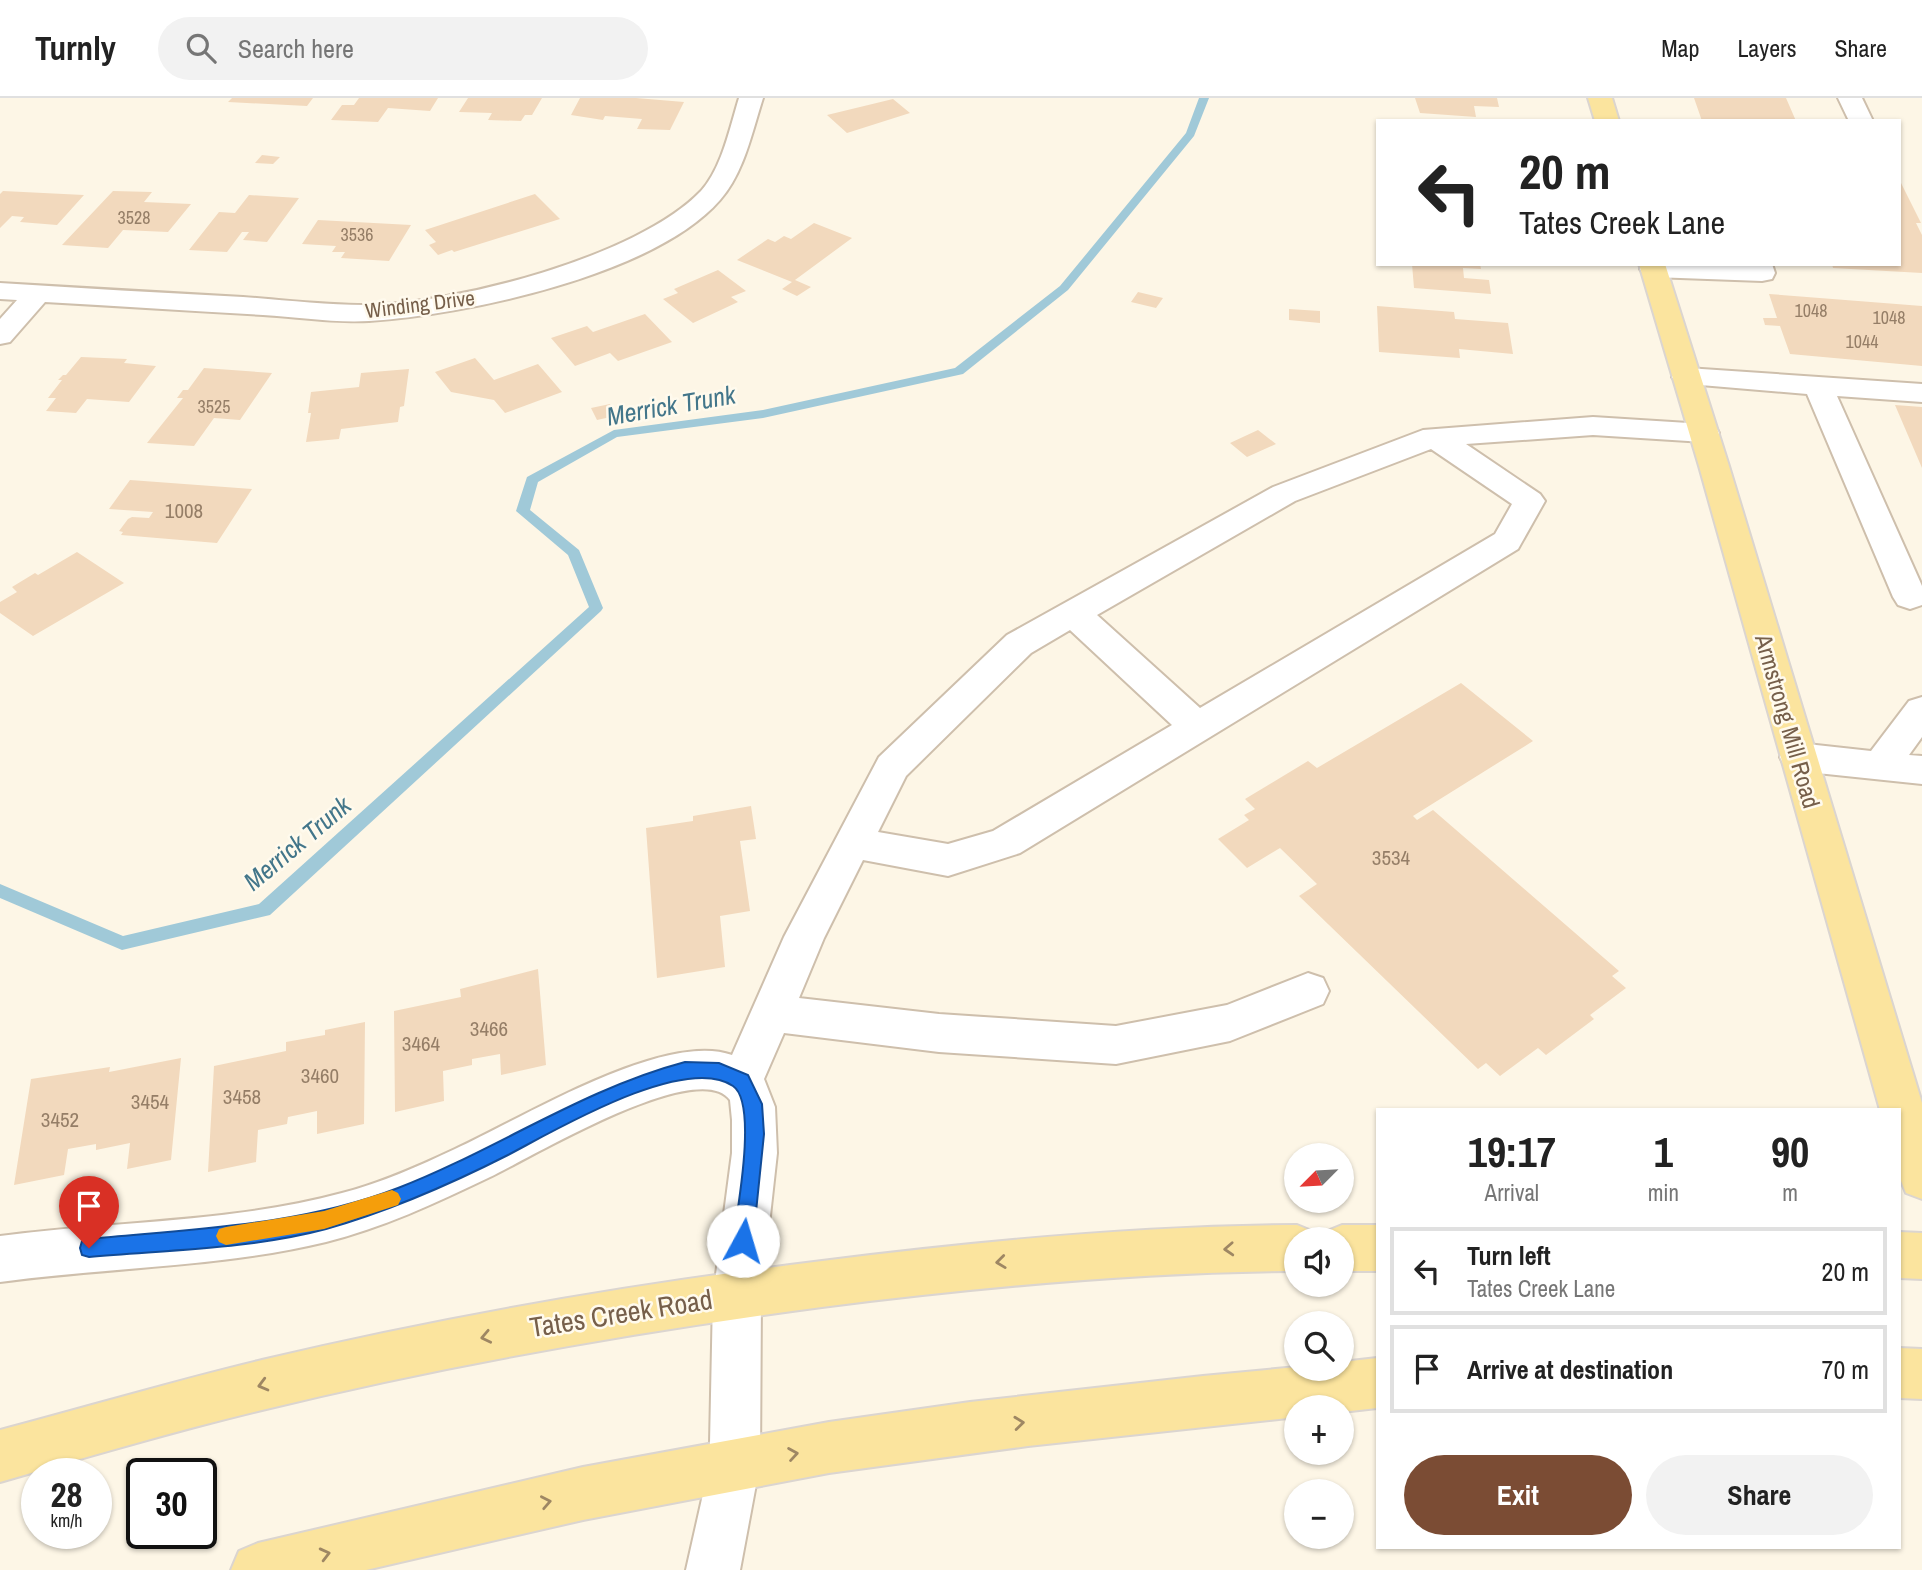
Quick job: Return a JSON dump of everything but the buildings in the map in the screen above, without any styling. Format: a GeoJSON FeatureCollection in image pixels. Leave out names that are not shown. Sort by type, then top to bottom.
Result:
{"type":"FeatureCollection","features":[{"type":"Feature","properties":{"kind":"main road"},"geometry":{"type":"LineString","coordinates":[[1600,98],[1606,119]]}},
{"type":"Feature","properties":{"kind":"main road","name":"Armstrong Mill Road"},"geometry":{"type":"LineString","coordinates":[[1653,267],[1922,1178]]}},
{"type":"Feature","properties":{"kind":"main road"},"geometry":{"type":"LineString","coordinates":[[1354,1248],[1376,1248]]}},
{"type":"Feature","properties":{"kind":"main road","name":"Tates Creek Road"},"geometry":{"type":"LineString","coordinates":[[0,1456],[298,1376],[534,1327],[737,1294],[1016,1260],[1284,1249]]}},
{"type":"Feature","properties":{"kind":"main road"},"geometry":{"type":"LineString","coordinates":[[1901,1255],[1922,1256]]}},
{"type":"Feature","properties":{"kind":"main road"},"geometry":{"type":"LineString","coordinates":[[1901,1373],[1922,1374]]}},
{"type":"Feature","properties":{"kind":"main road"},"geometry":{"type":"LineString","coordinates":[[258,1570],[477,1516],[734,1464],[912,1435],[1376,1383]]}},
{"type":"Feature","properties":{"kind":"street","name":"Winding Drive"},"geometry":{"type":"LineString","coordinates":[[0,291],[366,313],[473,299],[603,260],[642,243],[685,219],[712,195],[730,158],[751,98]]}},
{"type":"Feature","properties":{"kind":"street"},"geometry":{"type":"LineString","coordinates":[[1850,98],[1860,119]]}},
{"type":"Feature","properties":{"kind":"street"},"geometry":{"type":"LineString","coordinates":[[1653,267],[1762,273],[1760,266]]}},
{"type":"Feature","properties":{"kind":"street"},"geometry":{"type":"LineString","coordinates":[[0,336],[38,293]]}},
{"type":"Feature","properties":{"kind":"street"},"geometry":{"type":"LineString","coordinates":[[1686,377],[1922,393]]}},
{"type":"Feature","properties":{"kind":"street"},"geometry":{"type":"LineString","coordinates":[[1818,386],[1910,597]]}},
{"type":"Feature","properties":{"kind":"street"},"geometry":{"type":"LineString","coordinates":[[742,1081],[804,937],[892,767],[1019,644],[1284,494],[1434,437],[1593,426],[1704,433]]}},
{"type":"Feature","properties":{"kind":"street"},"geometry":{"type":"LineString","coordinates":[[853,843],[948,860],[1006,842],[1507,541],[1530,501],[1434,437]]}},
{"type":"Feature","properties":{"kind":"street"},"geometry":{"type":"LineString","coordinates":[[1074,614],[1198,727]]}},
{"type":"Feature","properties":{"kind":"street"},"geometry":{"type":"LineString","coordinates":[[1881,765],[1922,710]]}},
{"type":"Feature","properties":{"kind":"street"},"geometry":{"type":"LineString","coordinates":[[1798,757],[1922,770]]}},
{"type":"Feature","properties":{"kind":"street"},"geometry":{"type":"LineString","coordinates":[[771,1013],[939,1032],[1116,1045],[1230,1023],[1308,991]]}},
{"type":"Feature","properties":{"kind":"street"},"geometry":{"type":"LineString","coordinates":[[0,1258],[39,1252],[239,1235],[324,1220],[401,1196],[573,1112],[649,1079],[685,1070],[719,1071],[742,1081],[753,1104],[755,1134],[737,1294],[734,1464],[713,1570]]}},
{"type":"Feature","properties":{"kind":"waterway","name":"Merrick Trunk"},"geometry":{"type":"LineString","coordinates":[[0,891],[122,943],[264,910],[596,608],[574,553],[523,511],[532,480],[614,434],[763,414],[959,371],[1064,288],[1191,134],[1204,98]]}},
{"type":"Feature","properties":{"kind":"slow traffic"},"geometry":{"type":"LineString","coordinates":[[226,1236],[324,1220],[392,1199]]}},
{"type":"Feature","properties":{"kind":"route"},"geometry":{"type":"LineString","coordinates":[[89,1248],[239,1235],[324,1220],[401,1196],[573,1112],[649,1079],[685,1070],[719,1071],[742,1081],[753,1104],[755,1134],[743,1241]]}}]}
